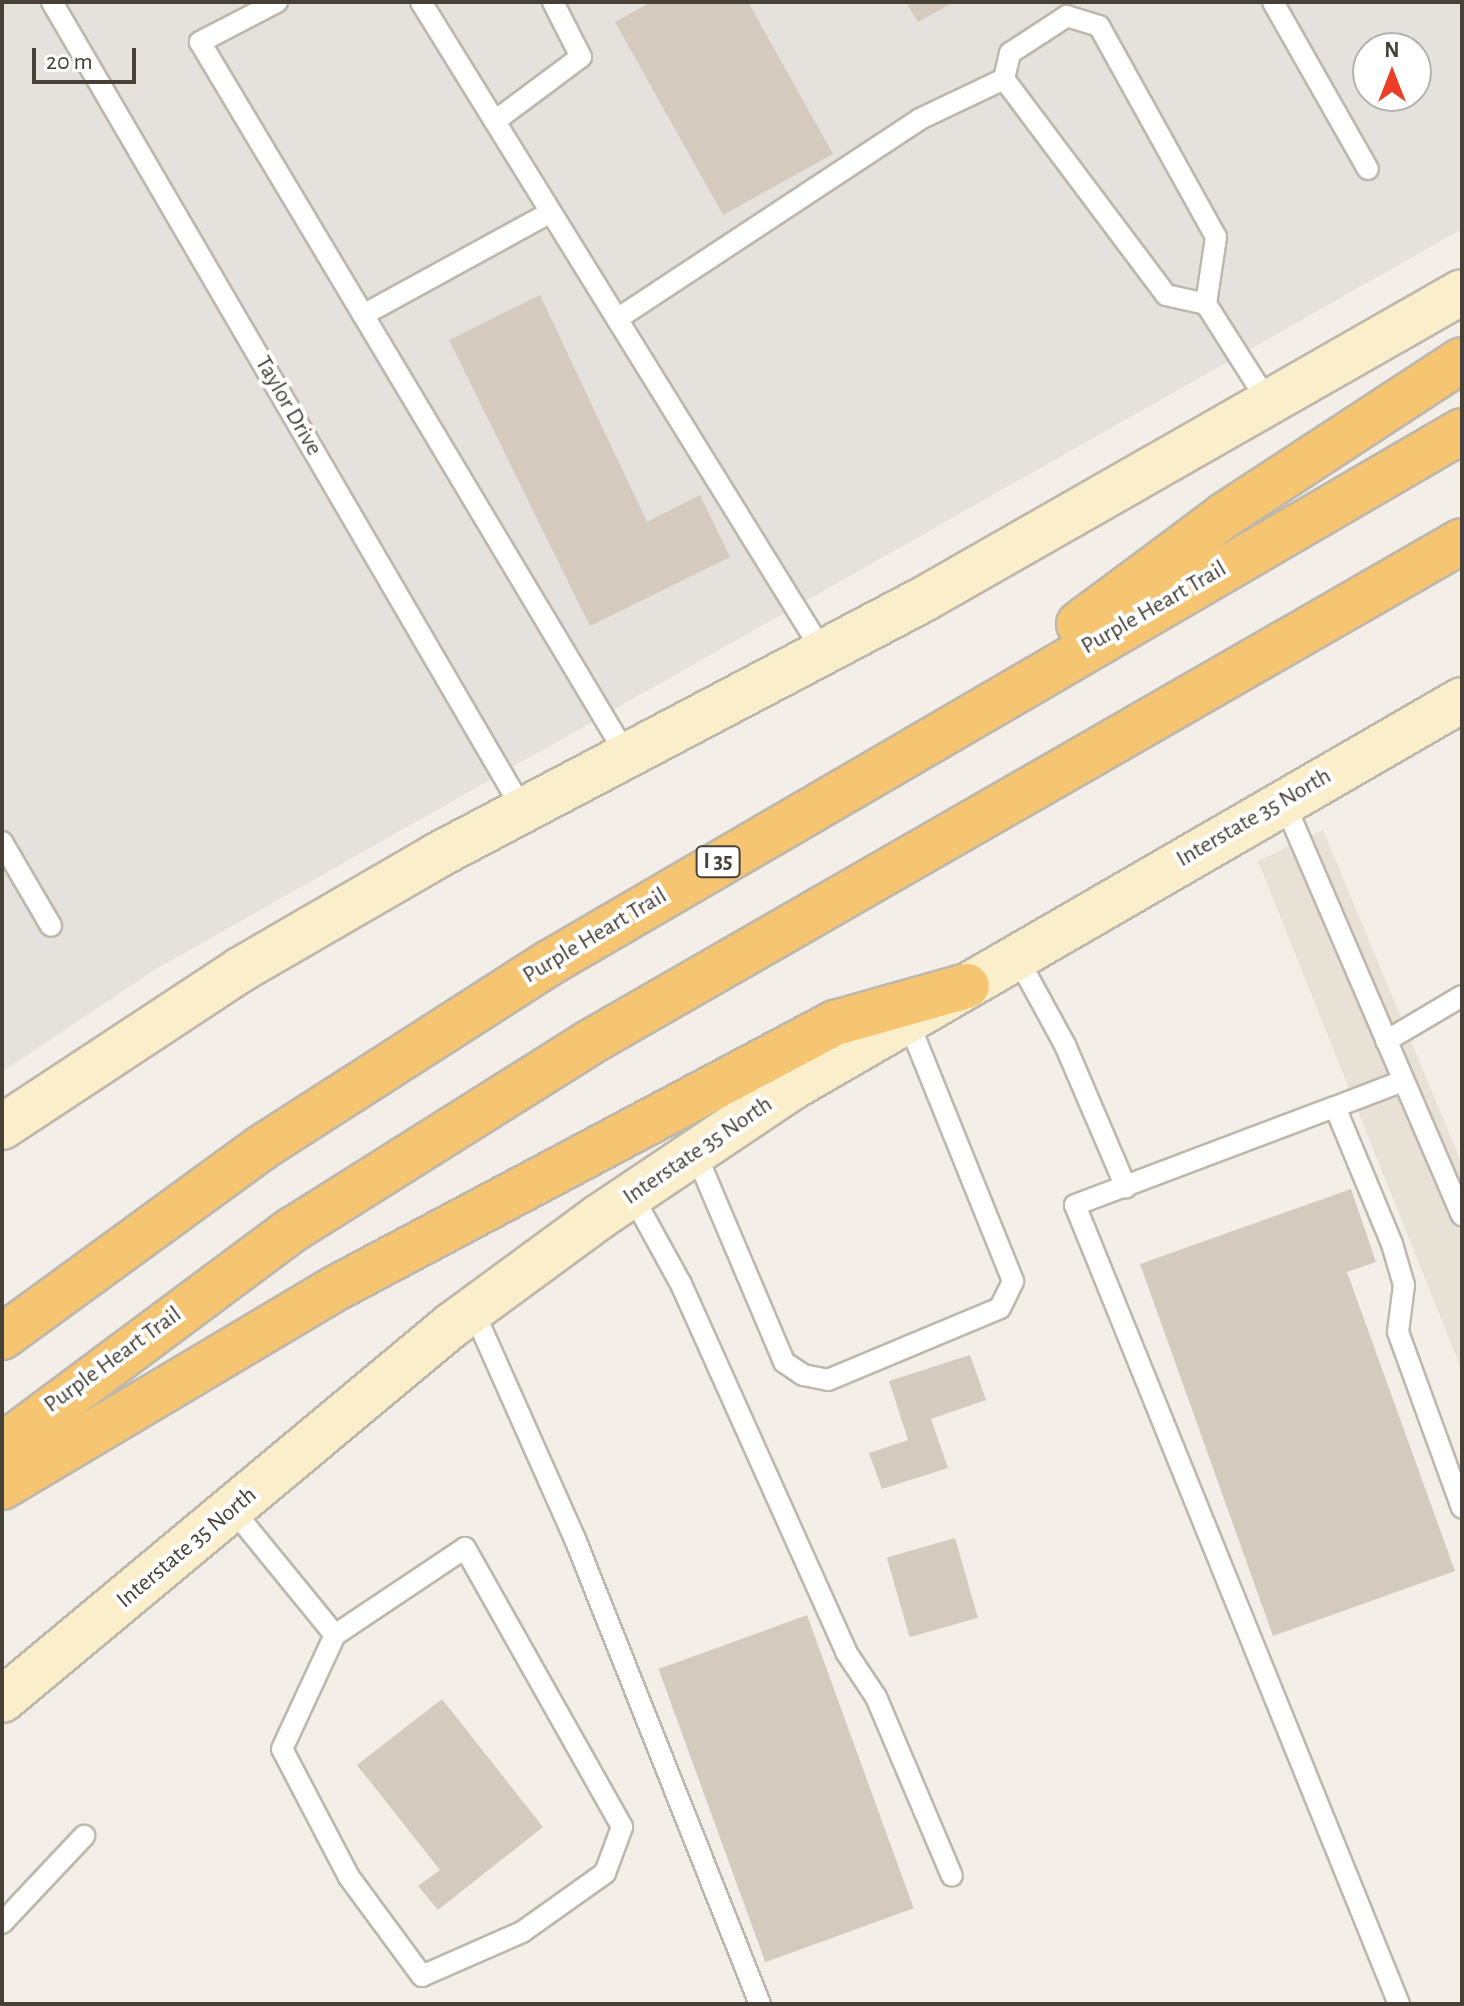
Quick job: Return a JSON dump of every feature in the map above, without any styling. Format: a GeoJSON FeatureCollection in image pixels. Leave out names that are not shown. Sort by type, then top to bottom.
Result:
{"type":"FeatureCollection","features":[{"type":"Feature","properties":{"kind":"highway"},"geometry":{"type":"LineString","coordinates":[[923,741],[1225,515],[1462,360]]}},
{"type":"Feature","properties":{"kind":"highway","name":"Purple Heart Trail"},"geometry":{"type":"LineString","coordinates":[[2,1337],[389,1063],[923,741],[1462,431]]}},
{"type":"Feature","properties":{"kind":"highway","name":"Purple Heart Trail"},"geometry":{"type":"LineString","coordinates":[[2,1446],[292,1230],[587,1044],[1462,541]]}},
{"type":"Feature","properties":{"kind":"highway"},"geometry":{"type":"LineString","coordinates":[[2,1487],[338,1287],[835,1023],[967,986]]}},
{"type":"Feature","properties":{"kind":"main road"},"geometry":{"type":"LineString","coordinates":[[2,1127],[240,970],[523,810],[823,652],[1270,405],[1462,292]]}},
{"type":"Feature","properties":{"kind":"main road","name":"Interstate 35 North"},"geometry":{"type":"LineString","coordinates":[[2,1700],[473,1310],[632,1195],[695,1152],[908,1021],[1283,800],[1462,700]]}},
{"type":"Feature","properties":{"kind":"lane","name":"Taylor Drive"},"geometry":{"type":"LineString","coordinates":[[52,2],[523,810]]}},
{"type":"Feature","properties":{"kind":"lane"},"geometry":{"type":"LineString","coordinates":[[277,2],[200,42],[627,756]]}},
{"type":"Feature","properties":{"kind":"lane"},"geometry":{"type":"LineString","coordinates":[[421,2],[823,652]]}},
{"type":"Feature","properties":{"kind":"lane"},"geometry":{"type":"LineString","coordinates":[[495,121],[581,57],[553,2]]}},
{"type":"Feature","properties":{"kind":"lane"},"geometry":{"type":"LineString","coordinates":[[1273,2],[1368,169]]}},
{"type":"Feature","properties":{"kind":"lane"},"geometry":{"type":"LineString","coordinates":[[1206,304],[1166,295],[1004,79],[1010,53],[1067,16],[1099,26],[1216,237],[1206,304],[1270,405]]}},
{"type":"Feature","properties":{"kind":"lane"},"geometry":{"type":"LineString","coordinates":[[617,319],[920,119],[1004,79]]}},
{"type":"Feature","properties":{"kind":"lane"},"geometry":{"type":"LineString","coordinates":[[363,315],[551,212]]}},
{"type":"Feature","properties":{"kind":"lane"},"geometry":{"type":"LineString","coordinates":[[1283,800],[1462,1215]]}},
{"type":"Feature","properties":{"kind":"lane"},"geometry":{"type":"LineString","coordinates":[[2,842],[51,926]]}},
{"type":"Feature","properties":{"kind":"lane"},"geometry":{"type":"LineString","coordinates":[[1017,957],[1065,1045],[1126,1187]]}},
{"type":"Feature","properties":{"kind":"lane"},"geometry":{"type":"LineString","coordinates":[[1386,1041],[1462,996]]}},
{"type":"Feature","properties":{"kind":"lane"},"geometry":{"type":"LineString","coordinates":[[695,1152],[784,1362],[803,1375],[828,1380],[1000,1308],[1013,1281],[908,1021]]}},
{"type":"Feature","properties":{"kind":"lane"},"geometry":{"type":"LineString","coordinates":[[1399,2004],[1075,1205],[1403,1081]]}},
{"type":"Feature","properties":{"kind":"lane"},"geometry":{"type":"LineString","coordinates":[[1335,1107],[1392,1244],[1404,1285],[1398,1332],[1462,1508]]}},
{"type":"Feature","properties":{"kind":"lane"},"geometry":{"type":"LineString","coordinates":[[632,1195],[681,1284],[846,1652],[876,1697],[952,1876]]}},
{"type":"Feature","properties":{"kind":"lane"},"geometry":{"type":"LineString","coordinates":[[473,1310],[581,1553],[760,2004]]}},
{"type":"Feature","properties":{"kind":"lane"},"geometry":{"type":"LineString","coordinates":[[233,1510],[335,1635]]}},
{"type":"Feature","properties":{"kind":"lane"},"geometry":{"type":"LineString","coordinates":[[465,1548],[622,1827],[605,1873],[522,1932],[422,1976],[349,1877],[282,1749],[335,1635],[465,1548]]}},
{"type":"Feature","properties":{"kind":"lane"},"geometry":{"type":"LineString","coordinates":[[2,1923],[84,1836]]}},
{"type":"Feature","properties":{"kind":"shaded area"},"geometry":{"type":"Polygon","coordinates":[[[2,2],[1462,2],[1462,229],[156,969],[2,1072],[2,2]]]}},
{"type":"Feature","properties":{"kind":"shaded area"},"geometry":{"type":"Polygon","coordinates":[[[1323,830],[1462,1164],[1462,1371],[1258,861],[1323,830]]]}},
{"type":"Feature","properties":{"kind":"building"},"geometry":{"type":"Polygon","coordinates":[[[651,2],[748,2],[833,154],[723,215],[615,22],[651,2]]]}},
{"type":"Feature","properties":{"kind":"building"},"geometry":{"type":"Polygon","coordinates":[[[906,2],[954,2],[918,22],[906,2]]]}},
{"type":"Feature","properties":{"kind":"building"},"geometry":{"type":"Polygon","coordinates":[[[540,295],[647,522],[700,495],[730,557],[590,626],[449,340],[540,295]]]}},
{"type":"Feature","properties":{"kind":"building"},"geometry":{"type":"Polygon","coordinates":[[[1351,1189],[1376,1262],[1347,1272],[1455,1571],[1273,1636],[1140,1264],[1351,1189]]]}},
{"type":"Feature","properties":{"kind":"building"},"geometry":{"type":"Polygon","coordinates":[[[970,1355],[986,1400],[931,1419],[948,1468],[882,1489],[869,1453],[908,1440],[889,1381],[970,1355]]]}},
{"type":"Feature","properties":{"kind":"building"},"geometry":{"type":"Polygon","coordinates":[[[955,1538],[978,1618],[910,1637],[887,1558],[955,1538]]]}},
{"type":"Feature","properties":{"kind":"building"},"geometry":{"type":"Polygon","coordinates":[[[807,1615],[914,1908],[765,1962],[659,1669],[807,1615]]]}},
{"type":"Feature","properties":{"kind":"building"},"geometry":{"type":"Polygon","coordinates":[[[442,1699],[543,1827],[438,1910],[418,1886],[440,1870],[357,1765],[442,1699]]]}}]}
